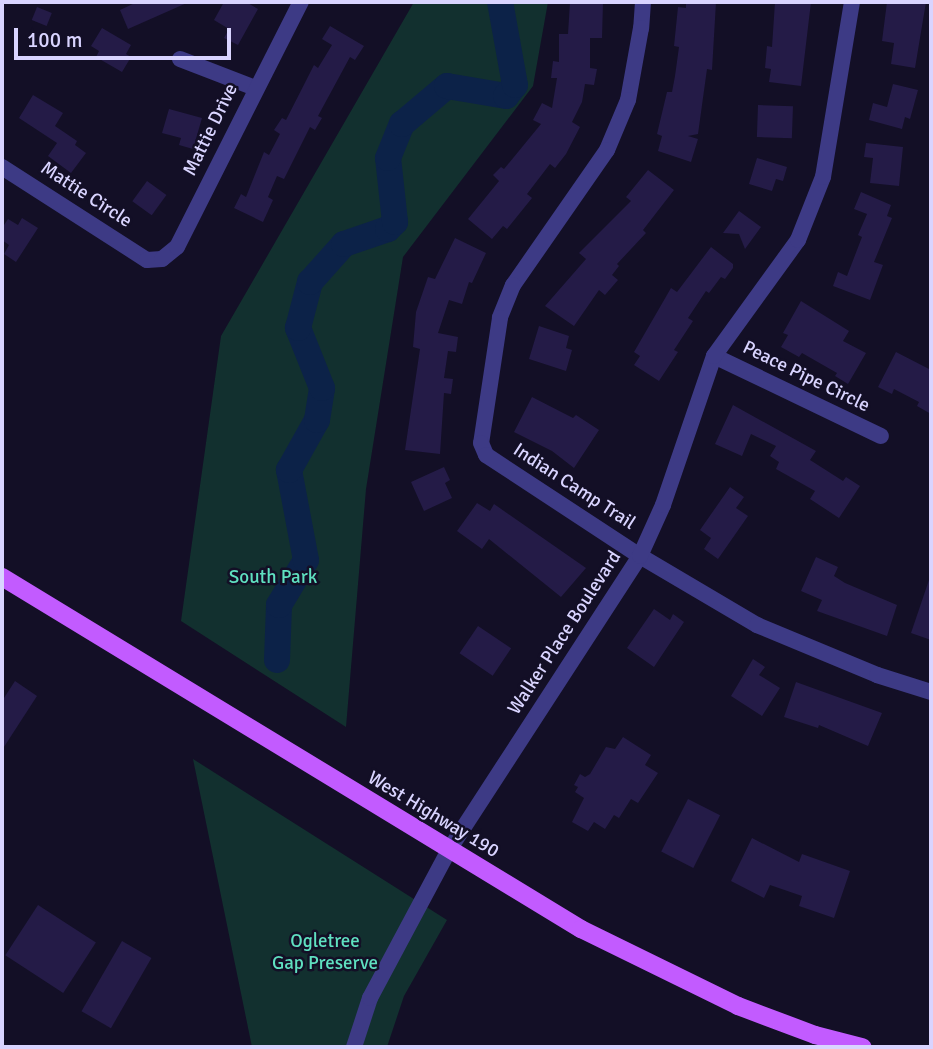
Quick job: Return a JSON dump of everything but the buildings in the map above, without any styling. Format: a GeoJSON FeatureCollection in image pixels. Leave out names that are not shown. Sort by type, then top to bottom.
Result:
{"type":"FeatureCollection","features":[{"type":"Feature","properties":{"kind":"main road","name":"West Highway 190"},"geometry":{"type":"LineString","coordinates":[[2,577],[580,929],[667,974],[815,1041],[862,1047]]}},
{"type":"Feature","properties":{"kind":"street","name":"Mattie Drive"},"geometry":{"type":"LineString","coordinates":[[147,260],[162,259],[177,247],[255,88],[301,2]]}},
{"type":"Feature","properties":{"kind":"street","name":"Indian Camp Trail"},"geometry":{"type":"LineString","coordinates":[[643,2],[628,100],[607,150],[513,285],[500,318],[481,443],[486,455],[640,556],[757,625],[877,674],[931,692]]}},
{"type":"Feature","properties":{"kind":"street","name":"Walker Place Boulevard"},"geometry":{"type":"LineString","coordinates":[[354,1047],[370,998],[449,850],[640,556],[663,505],[713,356],[798,240],[823,177],[852,2]]}},
{"type":"Feature","properties":{"kind":"street"},"geometry":{"type":"LineString","coordinates":[[180,60],[255,88]]}},
{"type":"Feature","properties":{"kind":"street","name":"Mattie Circle"},"geometry":{"type":"LineString","coordinates":[[2,167],[147,260]]}},
{"type":"Feature","properties":{"kind":"street","name":"Peace Pipe Circle"},"geometry":{"type":"LineString","coordinates":[[713,356],[881,436]]}},
{"type":"Feature","properties":{"kind":"green space","name":"South Park"},"geometry":{"type":"Polygon","coordinates":[[[414,2],[548,2],[533,86],[403,257],[366,489],[346,727],[181,621],[221,336],[414,2]]]}},
{"type":"Feature","properties":{"kind":"green space","name":"Ogletree Gap Preserve"},"geometry":{"type":"Polygon","coordinates":[[[193,759],[447,920],[404,996],[387,1047],[252,1047],[193,759]]]}},
{"type":"Feature","properties":{"kind":"waterway"},"geometry":{"type":"LineString","coordinates":[[277,660],[279,605],[306,560],[289,470],[317,420],[322,388],[298,328],[310,282],[344,244],[388,229],[395,222],[388,158],[402,124],[447,86],[506,96],[515,85],[500,2]]}}]}
